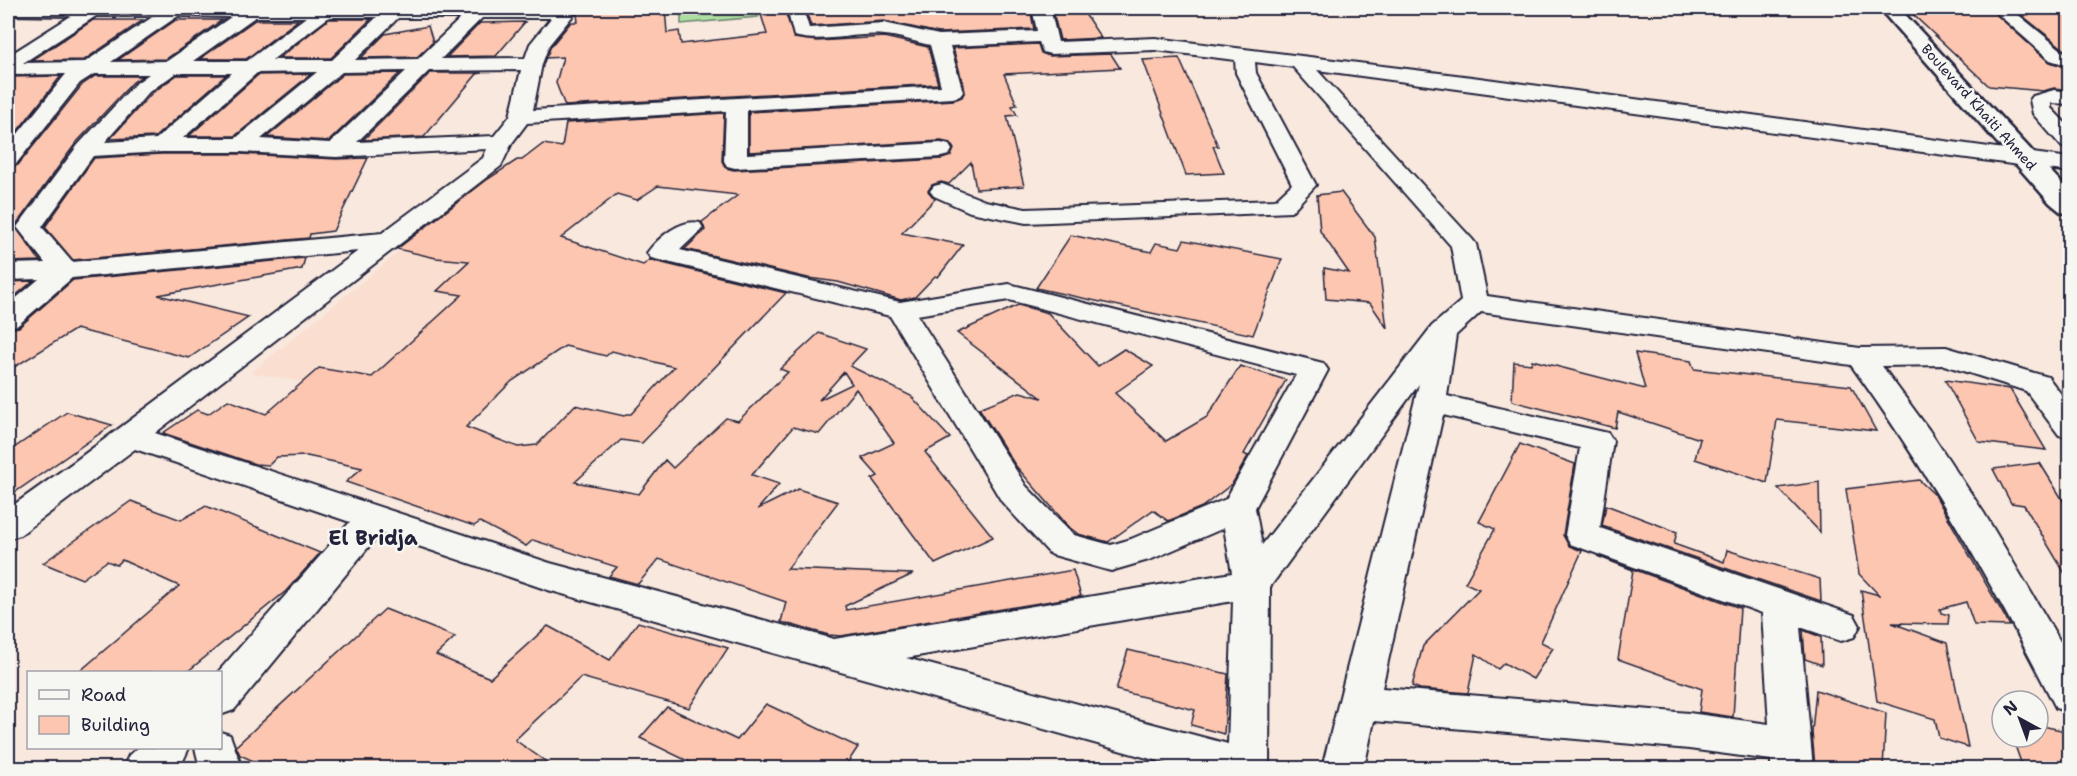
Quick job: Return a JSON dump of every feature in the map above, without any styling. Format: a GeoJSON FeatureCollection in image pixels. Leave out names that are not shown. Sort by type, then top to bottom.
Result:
{"type":"FeatureCollection","features":[{"type":"Feature","properties":{"kind":"highway","name":"Boulevard Khaiti Ahmed"},"geometry":{"type":"LineString","coordinates":[[1889,8],[2027,159],[2059,198],[2070,206]]}},
{"type":"Feature","properties":{"kind":"street"},"geometry":{"type":"LineString","coordinates":[[1041,8],[1050,48],[1155,44],[1472,83],[2070,165]]}},
{"type":"Feature","properties":{"kind":"street"},"geometry":{"type":"LineString","coordinates":[[2000,8],[2057,56],[2070,60]]}},
{"type":"Feature","properties":{"kind":"street"},"geometry":{"type":"LineString","coordinates":[[8,67],[93,9]]}},
{"type":"Feature","properties":{"kind":"street"},"geometry":{"type":"LineString","coordinates":[[8,159],[73,79],[177,9]]}},
{"type":"Feature","properties":{"kind":"street"},"geometry":{"type":"LineString","coordinates":[[8,19],[16,10],[478,12],[567,10]]}},
{"type":"Feature","properties":{"kind":"street"},"geometry":{"type":"LineString","coordinates":[[65,272],[28,227],[86,150],[142,88],[253,10]]}},
{"type":"Feature","properties":{"kind":"street"},"geometry":{"type":"LineString","coordinates":[[8,526],[493,161],[501,142],[520,117],[532,64],[540,44],[567,10]]}},
{"type":"Feature","properties":{"kind":"street"},"geometry":{"type":"LineString","coordinates":[[162,144],[251,67],[326,11]]}},
{"type":"Feature","properties":{"kind":"street"},"geometry":{"type":"LineString","coordinates":[[241,145],[336,66],[394,11]]}},
{"type":"Feature","properties":{"kind":"street"},"geometry":{"type":"LineString","coordinates":[[336,150],[478,12]]}},
{"type":"Feature","properties":{"kind":"street"},"geometry":{"type":"LineString","coordinates":[[797,13],[801,32],[815,34],[884,29],[939,41],[1047,36]]}},
{"type":"Feature","properties":{"kind":"street"},"geometry":{"type":"LineString","coordinates":[[520,117],[953,92],[939,41]]}},
{"type":"Feature","properties":{"kind":"street"},"geometry":{"type":"LineString","coordinates":[[942,191],[979,207],[1026,216],[1282,207],[1304,185],[1246,73],[1244,55]]}},
{"type":"Feature","properties":{"kind":"street"},"geometry":{"type":"LineString","coordinates":[[1299,62],[1463,244],[1475,303]]}},
{"type":"Feature","properties":{"kind":"street"},"geometry":{"type":"LineString","coordinates":[[8,67],[90,69],[532,64]]}},
{"type":"Feature","properties":{"kind":"street"},"geometry":{"type":"LineString","coordinates":[[2070,98],[2054,96],[2040,100],[2041,109],[2070,141]]}},
{"type":"Feature","properties":{"kind":"street"},"geometry":{"type":"LineString","coordinates":[[736,105],[735,161],[941,150]]}},
{"type":"Feature","properties":{"kind":"street"},"geometry":{"type":"LineString","coordinates":[[8,130],[35,128]]}},
{"type":"Feature","properties":{"kind":"street"},"geometry":{"type":"LineString","coordinates":[[86,150],[162,144],[336,150],[501,142]]}},
{"type":"Feature","properties":{"kind":"street"},"geometry":{"type":"LineString","coordinates":[[691,228],[660,253],[900,310],[1009,292],[1313,370],[1238,508],[1140,550],[1111,558],[1062,544],[1014,494],[900,310]]}},
{"type":"Feature","properties":{"kind":"street"},"geometry":{"type":"LineString","coordinates":[[8,273],[65,272],[389,240]]}},
{"type":"Feature","properties":{"kind":"street"},"geometry":{"type":"LineString","coordinates":[[8,319],[65,272]]}},
{"type":"Feature","properties":{"kind":"street"},"geometry":{"type":"LineString","coordinates":[[831,655],[1252,584],[1442,332],[1475,303],[1860,357],[1946,356],[2037,384],[2070,428]]}},
{"type":"Feature","properties":{"kind":"street"},"geometry":{"type":"LineString","coordinates":[[1343,768],[1431,402],[1442,332]]}},
{"type":"Feature","properties":{"kind":"street"},"geometry":{"type":"LineString","coordinates":[[1860,357],[1893,400],[1965,513],[2048,653],[2070,696]]}},
{"type":"Feature","properties":{"kind":"street"},"geometry":{"type":"LineString","coordinates":[[1431,402],[1597,441],[1582,535],[1840,626]]}},
{"type":"Feature","properties":{"kind":"street"},"geometry":{"type":"LineString","coordinates":[[130,436],[548,576],[1248,768],[1252,584],[1238,508]]}},
{"type":"Feature","properties":{"kind":"street"},"geometry":{"type":"LineString","coordinates":[[222,696],[374,518]]}},
{"type":"Feature","properties":{"kind":"street"},"geometry":{"type":"LineString","coordinates":[[1359,703],[1689,731],[1792,757],[1780,604]]}},
{"type":"Feature","properties":{"kind":"street"},"geometry":{"type":"LineString","coordinates":[[144,768],[166,749]]}},
{"type":"Feature","properties":{"kind":"street"},"geometry":{"type":"LineString","coordinates":[[215,749],[221,768]]}},
{"type":"Feature","properties":{"kind":"shaded area"},"geometry":{"type":"Polygon","coordinates":[[[406,246],[523,263],[384,396],[251,373],[406,246]]]}},
{"type":"Feature","properties":{"kind":"green space"},"geometry":{"type":"Polygon","coordinates":[[[681,8],[757,8],[758,17],[681,24],[681,8]]]}},
{"type":"Feature","properties":{"kind":"building"},"geometry":{"type":"Polygon","coordinates":[[[581,8],[665,8],[667,33],[679,31],[681,44],[767,34],[759,8],[789,8],[786,14],[794,38],[817,41],[884,37],[928,47],[938,84],[565,106],[556,83],[563,57],[546,58],[551,46],[571,22],[578,22],[577,14],[581,8]]]}},
{"type":"Feature","properties":{"kind":"building"},"geometry":{"type":"Polygon","coordinates":[[[805,8],[1030,8],[1034,29],[939,33],[884,21],[811,26],[805,8]]]}},
{"type":"Feature","properties":{"kind":"building"},"geometry":{"type":"Polygon","coordinates":[[[1052,8],[1074,8],[1077,14],[1085,14],[1101,38],[1060,40],[1052,8]]]}},
{"type":"Feature","properties":{"kind":"building"},"geometry":{"type":"Polygon","coordinates":[[[1906,8],[1989,8],[2049,62],[2070,68],[2070,90],[2054,88],[2043,91],[1989,86],[1906,8]]]}},
{"type":"Feature","properties":{"kind":"building"},"geometry":{"type":"Polygon","coordinates":[[[2013,8],[2070,8],[2070,51],[2065,50],[2013,8]]]}},
{"type":"Feature","properties":{"kind":"building"},"geometry":{"type":"Polygon","coordinates":[[[329,19],[371,19],[331,58],[279,58],[329,19]]]}},
{"type":"Feature","properties":{"kind":"building"},"geometry":{"type":"Polygon","coordinates":[[[93,20],[143,20],[84,60],[31,61],[93,20]]]}},
{"type":"Feature","properties":{"kind":"building"},"geometry":{"type":"Polygon","coordinates":[[[176,20],[222,20],[166,59],[118,60],[176,20]]]}},
{"type":"Feature","properties":{"kind":"building"},"geometry":{"type":"Polygon","coordinates":[[[255,20],[298,20],[246,59],[200,59],[255,20]]]}},
{"type":"Feature","properties":{"kind":"building"},"geometry":{"type":"Polygon","coordinates":[[[525,22],[496,56],[447,57],[480,23],[525,22]]]}},
{"type":"Feature","properties":{"kind":"building"},"geometry":{"type":"Polygon","coordinates":[[[428,26],[433,42],[417,57],[361,58],[385,34],[428,26]]]}},
{"type":"Feature","properties":{"kind":"building"},"geometry":{"type":"Polygon","coordinates":[[[1038,44],[1041,53],[1049,56],[1111,54],[1120,68],[1004,74],[1017,105],[1012,106],[1017,115],[1007,116],[1024,186],[976,189],[971,162],[949,184],[941,182],[932,185],[928,191],[935,199],[902,233],[963,245],[938,277],[935,276],[915,297],[901,300],[838,282],[808,278],[685,249],[705,230],[702,222],[738,195],[658,186],[637,200],[617,194],[561,238],[643,265],[650,260],[786,293],[642,443],[621,440],[575,482],[639,494],[665,460],[673,468],[726,418],[738,421],[788,372],[780,369],[819,333],[866,349],[850,366],[911,396],[950,438],[925,452],[993,537],[935,564],[872,479],[878,476],[862,458],[894,443],[856,389],[819,434],[793,427],[752,475],[779,484],[758,509],[798,489],[838,502],[787,569],[913,574],[845,606],[846,610],[1073,570],[1081,596],[841,636],[829,635],[781,622],[786,602],[659,559],[638,584],[609,576],[617,567],[533,540],[526,546],[480,522],[474,526],[346,482],[362,468],[307,456],[277,457],[269,465],[255,464],[163,433],[197,410],[208,414],[228,400],[266,414],[319,368],[372,377],[462,295],[437,291],[469,261],[436,258],[397,249],[488,179],[517,160],[522,160],[543,144],[562,147],[566,123],[724,113],[722,161],[726,168],[734,170],[942,159],[951,156],[954,149],[950,143],[941,141],[749,152],[749,112],[954,100],[962,97],[965,91],[953,48],[1038,44]],[[565,346],[512,381],[466,427],[518,447],[537,445],[575,405],[624,416],[631,414],[674,367],[612,351],[606,356],[565,346]],[[844,372],[819,400],[852,384],[844,372]]]}},
{"type":"Feature","properties":{"kind":"building"},"geometry":{"type":"Polygon","coordinates":[[[1179,58],[1218,146],[1213,146],[1224,173],[1186,175],[1143,60],[1179,58]]]}},
{"type":"Feature","properties":{"kind":"building"},"geometry":{"type":"Polygon","coordinates":[[[400,73],[329,141],[267,137],[343,74],[400,73]]]}},
{"type":"Feature","properties":{"kind":"building"},"geometry":{"type":"Polygon","coordinates":[[[430,73],[482,73],[477,74],[424,137],[363,140],[430,73]]]}},
{"type":"Feature","properties":{"kind":"building"},"geometry":{"type":"Polygon","coordinates":[[[311,74],[235,136],[189,136],[258,75],[311,74]]]}},
{"type":"Feature","properties":{"kind":"building"},"geometry":{"type":"Polygon","coordinates":[[[177,75],[226,75],[155,137],[110,139],[151,94],[177,75]]]}},
{"type":"Feature","properties":{"kind":"building"},"geometry":{"type":"Polygon","coordinates":[[[61,76],[8,143],[8,77],[61,76]]]}},
{"type":"Feature","properties":{"kind":"building"},"geometry":{"type":"Polygon","coordinates":[[[95,76],[142,76],[133,82],[76,143],[15,226],[40,261],[8,262],[8,168],[18,165],[82,85],[95,76]]]}},
{"type":"Feature","properties":{"kind":"building"},"geometry":{"type":"Polygon","coordinates":[[[162,154],[368,158],[333,231],[310,234],[309,238],[73,260],[45,227],[94,158],[162,154]]]}},
{"type":"Feature","properties":{"kind":"building"},"geometry":{"type":"Polygon","coordinates":[[[1341,192],[1375,237],[1387,328],[1370,303],[1326,299],[1324,268],[1349,273],[1320,231],[1317,195],[1341,192]]]}},
{"type":"Feature","properties":{"kind":"building"},"geometry":{"type":"Polygon","coordinates":[[[1071,235],[1151,252],[1156,243],[1180,248],[1184,240],[1282,259],[1253,335],[1036,288],[1071,235]]]}},
{"type":"Feature","properties":{"kind":"building"},"geometry":{"type":"Polygon","coordinates":[[[305,258],[302,269],[158,295],[249,317],[189,358],[76,329],[8,371],[8,329],[19,327],[73,280],[305,258]]]}},
{"type":"Feature","properties":{"kind":"building"},"geometry":{"type":"Polygon","coordinates":[[[33,281],[8,302],[8,282],[33,281]]]}},
{"type":"Feature","properties":{"kind":"building"},"geometry":{"type":"Polygon","coordinates":[[[1018,305],[1048,313],[1098,366],[1124,349],[1153,366],[1115,393],[1166,441],[1207,417],[1240,366],[1286,380],[1244,454],[1248,456],[1232,484],[1202,507],[1168,521],[1153,510],[1108,542],[1078,534],[1069,527],[1015,465],[979,408],[1020,392],[1042,398],[957,333],[1018,305]]]}},
{"type":"Feature","properties":{"kind":"building"},"geometry":{"type":"Polygon","coordinates":[[[1635,353],[1691,361],[1694,369],[1851,386],[1876,431],[1777,420],[1767,483],[1695,459],[1700,439],[1618,412],[1615,428],[1512,401],[1514,362],[1531,364],[1532,360],[1645,389],[1635,353]]]}},
{"type":"Feature","properties":{"kind":"building"},"geometry":{"type":"Polygon","coordinates":[[[1945,380],[2010,389],[2046,450],[1979,442],[1945,380]]]}},
{"type":"Feature","properties":{"kind":"building"},"geometry":{"type":"Polygon","coordinates":[[[67,412],[112,425],[8,497],[8,452],[67,412]]]}},
{"type":"Feature","properties":{"kind":"building"},"geometry":{"type":"Polygon","coordinates":[[[1520,444],[1575,464],[1563,535],[1569,546],[1582,551],[1541,642],[1553,648],[1533,679],[1504,663],[1498,669],[1476,654],[1468,693],[1420,689],[1412,686],[1423,646],[1479,589],[1465,583],[1495,529],[1479,522],[1520,444]]]}},
{"type":"Feature","properties":{"kind":"building"},"geometry":{"type":"Polygon","coordinates":[[[2040,463],[2070,512],[2070,582],[2024,505],[2011,503],[1993,469],[2040,463]]]}},
{"type":"Feature","properties":{"kind":"building"},"geometry":{"type":"Polygon","coordinates":[[[1919,480],[1935,495],[2010,626],[1974,625],[1966,602],[1940,609],[1941,613],[1949,615],[1948,624],[1892,623],[1947,643],[1968,747],[1939,738],[1935,719],[1877,701],[1861,590],[1879,595],[1859,574],[1846,489],[1919,480]]]}},
{"type":"Feature","properties":{"kind":"building"},"geometry":{"type":"Polygon","coordinates":[[[1819,482],[1820,532],[1778,488],[1819,482]]]}},
{"type":"Feature","properties":{"kind":"building"},"geometry":{"type":"Polygon","coordinates":[[[131,501],[181,520],[206,506],[320,553],[286,591],[188,671],[80,671],[179,586],[122,560],[117,565],[107,561],[82,579],[43,563],[131,501]]]}},
{"type":"Feature","properties":{"kind":"building"},"geometry":{"type":"Polygon","coordinates":[[[1606,505],[1677,532],[1674,544],[1724,562],[1727,550],[1820,579],[1821,601],[1602,526],[1606,505]]]}},
{"type":"Feature","properties":{"kind":"building"},"geometry":{"type":"Polygon","coordinates":[[[1597,556],[1740,608],[1733,717],[1699,712],[1702,689],[1618,659],[1633,570],[1597,556]]]}},
{"type":"Feature","properties":{"kind":"building"},"geometry":{"type":"Polygon","coordinates":[[[385,609],[455,637],[436,655],[490,678],[548,626],[610,660],[638,622],[728,648],[689,708],[581,677],[515,740],[555,768],[269,768],[240,755],[236,746],[385,609]]]}},
{"type":"Feature","properties":{"kind":"building"},"geometry":{"type":"Polygon","coordinates":[[[1803,630],[1821,637],[1822,665],[1805,659],[1803,630]]]}},
{"type":"Feature","properties":{"kind":"building"},"geometry":{"type":"Polygon","coordinates":[[[1128,650],[1228,674],[1224,734],[1191,725],[1195,710],[1116,690],[1128,650]]]}},
{"type":"Feature","properties":{"kind":"building"},"geometry":{"type":"Polygon","coordinates":[[[1816,690],[1886,713],[1883,768],[1815,768],[1812,732],[1816,690]]]}},
{"type":"Feature","properties":{"kind":"building"},"geometry":{"type":"Polygon","coordinates":[[[766,704],[858,747],[844,768],[702,768],[640,738],[667,707],[737,740],[766,704]]]}},
{"type":"Feature","properties":{"kind":"building"},"geometry":{"type":"Polygon","coordinates":[[[2050,728],[2070,732],[2070,768],[2023,768],[2016,749],[2050,749],[2050,728]]]}},
{"type":"Feature","properties":{"kind":"district","name":"El Bridja"},"geometry":{"type":"Point","coordinates":[373,538]}}]}
